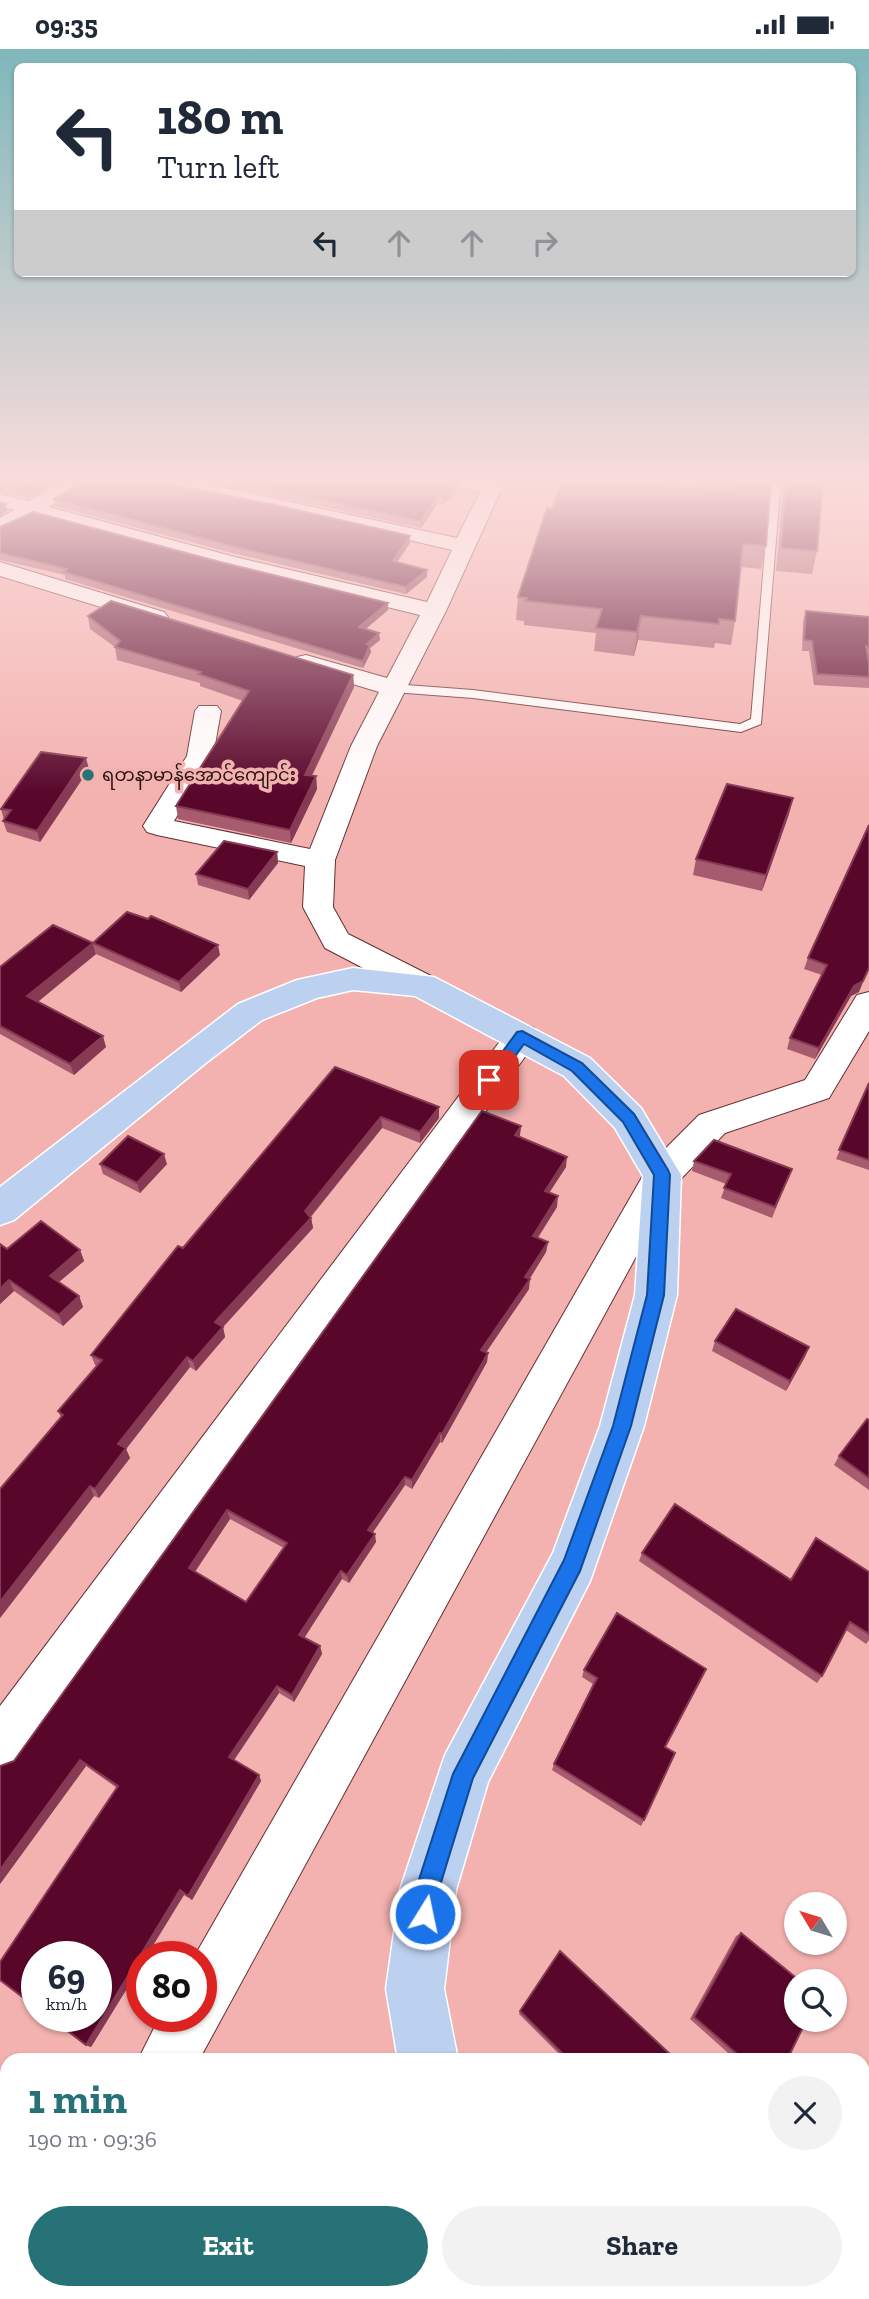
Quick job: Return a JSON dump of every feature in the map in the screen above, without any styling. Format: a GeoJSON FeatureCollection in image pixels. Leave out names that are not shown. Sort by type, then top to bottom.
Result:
{"type":"FeatureCollection","features":[{"type":"Feature","properties":{"kind":"highway"},"geometry":{"type":"LineString","coordinates":[[0,1209],[194,1053],[250,1013],[309,988],[353,979],[422,985],[577,1067],[628,1118],[662,1175],[656,1295],[622,1426],[573,1564],[464,1774],[428,1889],[415,1989],[427,2053]]}},
{"type":"Feature","properties":{"kind":"street"},"geometry":{"type":"LineString","coordinates":[[48,584],[174,623]]}},
{"type":"Feature","properties":{"kind":"street"},"geometry":{"type":"LineString","coordinates":[[327,584],[433,611]]}},
{"type":"Feature","properties":{"kind":"street"},"geometry":{"type":"LineString","coordinates":[[422,985],[336,941],[318,907],[320,860],[364,746],[445,584]]}},
{"type":"Feature","properties":{"kind":"street"},"geometry":{"type":"LineString","coordinates":[[290,657],[393,688]]}},
{"type":"Feature","properties":{"kind":"street"},"geometry":{"type":"LineString","coordinates":[[208,711],[200,756],[157,826],[320,860]]}},
{"type":"Feature","properties":{"kind":"street"},"geometry":{"type":"LineString","coordinates":[[217,1970],[662,1175],[712,1124],[817,1089],[869,1003]]}},
{"type":"Feature","properties":{"kind":"street"},"geometry":{"type":"LineString","coordinates":[[0,1748],[522,1036]]}},
{"type":"Feature","properties":{"kind":"street"},"geometry":{"type":"LineString","coordinates":[[171,2053],[182,2032]]}},
{"type":"Feature","properties":{"kind":"lane"},"geometry":{"type":"LineString","coordinates":[[393,688],[473,694],[741,728],[757,721],[768,584]]}},
{"type":"Feature","properties":{"kind":"building"},"geometry":{"type":"Polygon","coordinates":[[[104,584],[310,584],[388,603],[359,627],[379,633],[367,644],[370,645],[363,661],[104,584]]]}},
{"type":"Feature","properties":{"kind":"building"},"geometry":{"type":"Polygon","coordinates":[[[522,584],[739,584],[735,621],[719,619],[719,624],[641,616],[637,632],[596,628],[602,609],[525,601],[527,598],[518,597],[522,584]]]}},
{"type":"Feature","properties":{"kind":"building"},"geometry":{"type":"Polygon","coordinates":[[[111,601],[353,675],[305,775],[316,776],[290,830],[176,806],[249,691],[198,674],[201,672],[115,647],[120,641],[88,616],[111,601]]]}},
{"type":"Feature","properties":{"kind":"building"},"geometry":{"type":"Polygon","coordinates":[[[806,611],[869,617],[869,647],[866,646],[869,677],[817,674],[812,641],[804,640],[806,611]]]}},
{"type":"Feature","properties":{"kind":"building"},"geometry":{"type":"Polygon","coordinates":[[[41,752],[86,758],[37,831],[3,821],[11,810],[1,809],[41,752]]]}},
{"type":"Feature","properties":{"kind":"building"},"geometry":{"type":"Polygon","coordinates":[[[727,784],[793,798],[766,875],[696,859],[727,784]]]}},
{"type":"Feature","properties":{"kind":"building"},"geometry":{"type":"Polygon","coordinates":[[[869,825],[869,968],[863,981],[854,986],[819,1048],[790,1038],[827,965],[808,958],[869,825]]]}},
{"type":"Feature","properties":{"kind":"building"},"geometry":{"type":"Polygon","coordinates":[[[224,841],[277,852],[248,889],[196,874],[224,841]]]}},
{"type":"Feature","properties":{"kind":"building"},"geometry":{"type":"Polygon","coordinates":[[[127,912],[148,919],[151,916],[218,945],[179,982],[93,943],[127,912]]]}},
{"type":"Feature","properties":{"kind":"building"},"geometry":{"type":"Polygon","coordinates":[[[53,925],[93,943],[27,996],[103,1036],[70,1064],[0,1026],[0,967],[53,925]]]}},
{"type":"Feature","properties":{"kind":"building"},"geometry":{"type":"Polygon","coordinates":[[[335,1067],[439,1107],[420,1132],[381,1117],[305,1211],[311,1218],[215,1322],[223,1327],[193,1361],[187,1357],[118,1444],[126,1448],[95,1489],[90,1486],[0,1602],[0,1489],[63,1415],[58,1411],[102,1360],[91,1355],[178,1246],[183,1248],[335,1067]]]}},
{"type":"Feature","properties":{"kind":"building"},"geometry":{"type":"Polygon","coordinates":[[[869,1083],[869,1160],[839,1150],[869,1083]]]}},
{"type":"Feature","properties":{"kind":"building"},"geometry":{"type":"Polygon","coordinates":[[[482,1111],[521,1126],[515,1135],[567,1157],[545,1191],[558,1196],[533,1236],[548,1242],[525,1277],[530,1279],[481,1350],[488,1353],[442,1434],[440,1433],[412,1480],[405,1477],[368,1530],[375,1534],[347,1575],[341,1571],[299,1635],[320,1646],[292,1695],[277,1686],[229,1757],[259,1775],[188,1896],[180,1890],[149,1941],[126,1941],[126,1979],[112,2002],[112,1941],[21,1941],[21,1996],[0,1980],[0,1962],[118,1786],[80,1760],[0,1870],[0,1766],[14,1761],[482,1111]],[[227,1510],[189,1568],[246,1602],[287,1543],[227,1510]]]}},
{"type":"Feature","properties":{"kind":"building"},"geometry":{"type":"Polygon","coordinates":[[[128,1136],[164,1154],[137,1183],[100,1164],[128,1136]]]}},
{"type":"Feature","properties":{"kind":"building"},"geometry":{"type":"Polygon","coordinates":[[[714,1140],[792,1169],[775,1207],[724,1188],[731,1174],[694,1161],[714,1140]]]}},
{"type":"Feature","properties":{"kind":"building"},"geometry":{"type":"Polygon","coordinates":[[[41,1221],[80,1250],[50,1276],[79,1296],[59,1315],[9,1280],[0,1289],[0,1244],[7,1249],[41,1221]]]}},
{"type":"Feature","properties":{"kind":"building"},"geometry":{"type":"Polygon","coordinates":[[[736,1309],[809,1347],[790,1381],[715,1341],[736,1309]]]}},
{"type":"Feature","properties":{"kind":"building"},"geometry":{"type":"Polygon","coordinates":[[[867,1419],[869,1420],[869,1478],[839,1456],[867,1419]]]}},
{"type":"Feature","properties":{"kind":"building"},"geometry":{"type":"Polygon","coordinates":[[[675,1504],[791,1580],[816,1538],[869,1572],[869,1634],[850,1622],[822,1676],[642,1553],[675,1504]]]}},
{"type":"Feature","properties":{"kind":"building"},"geometry":{"type":"Polygon","coordinates":[[[617,1613],[706,1669],[665,1747],[675,1753],[644,1820],[554,1764],[597,1678],[584,1670],[617,1613]]]}},
{"type":"Feature","properties":{"kind":"building"},"geometry":{"type":"Polygon","coordinates":[[[741,1933],[785,1969],[784,2032],[801,2032],[790,2053],[736,2053],[694,2017],[741,1933]]]}},
{"type":"Feature","properties":{"kind":"building"},"geometry":{"type":"Polygon","coordinates":[[[560,1951],[669,2053],[562,2053],[520,2011],[560,1951]]]}},
{"type":"Feature","properties":{"kind":"building"},"geometry":{"type":"Polygon","coordinates":[[[69,2032],[94,2032],[86,2045],[69,2032]]]}},
{"type":"Feature","properties":{"kind":"place","name":"ရတနာမာန်အောင်ကျောင်း"},"geometry":{"type":"Point","coordinates":[88,775]}},
{"type":"Feature","properties":{"kind":"route"},"geometry":{"type":"LineString","coordinates":[[425,1914],[428,1889],[464,1774],[573,1564],[622,1426],[656,1295],[662,1175],[628,1118],[577,1067],[522,1036],[489,1080]]}}]}
